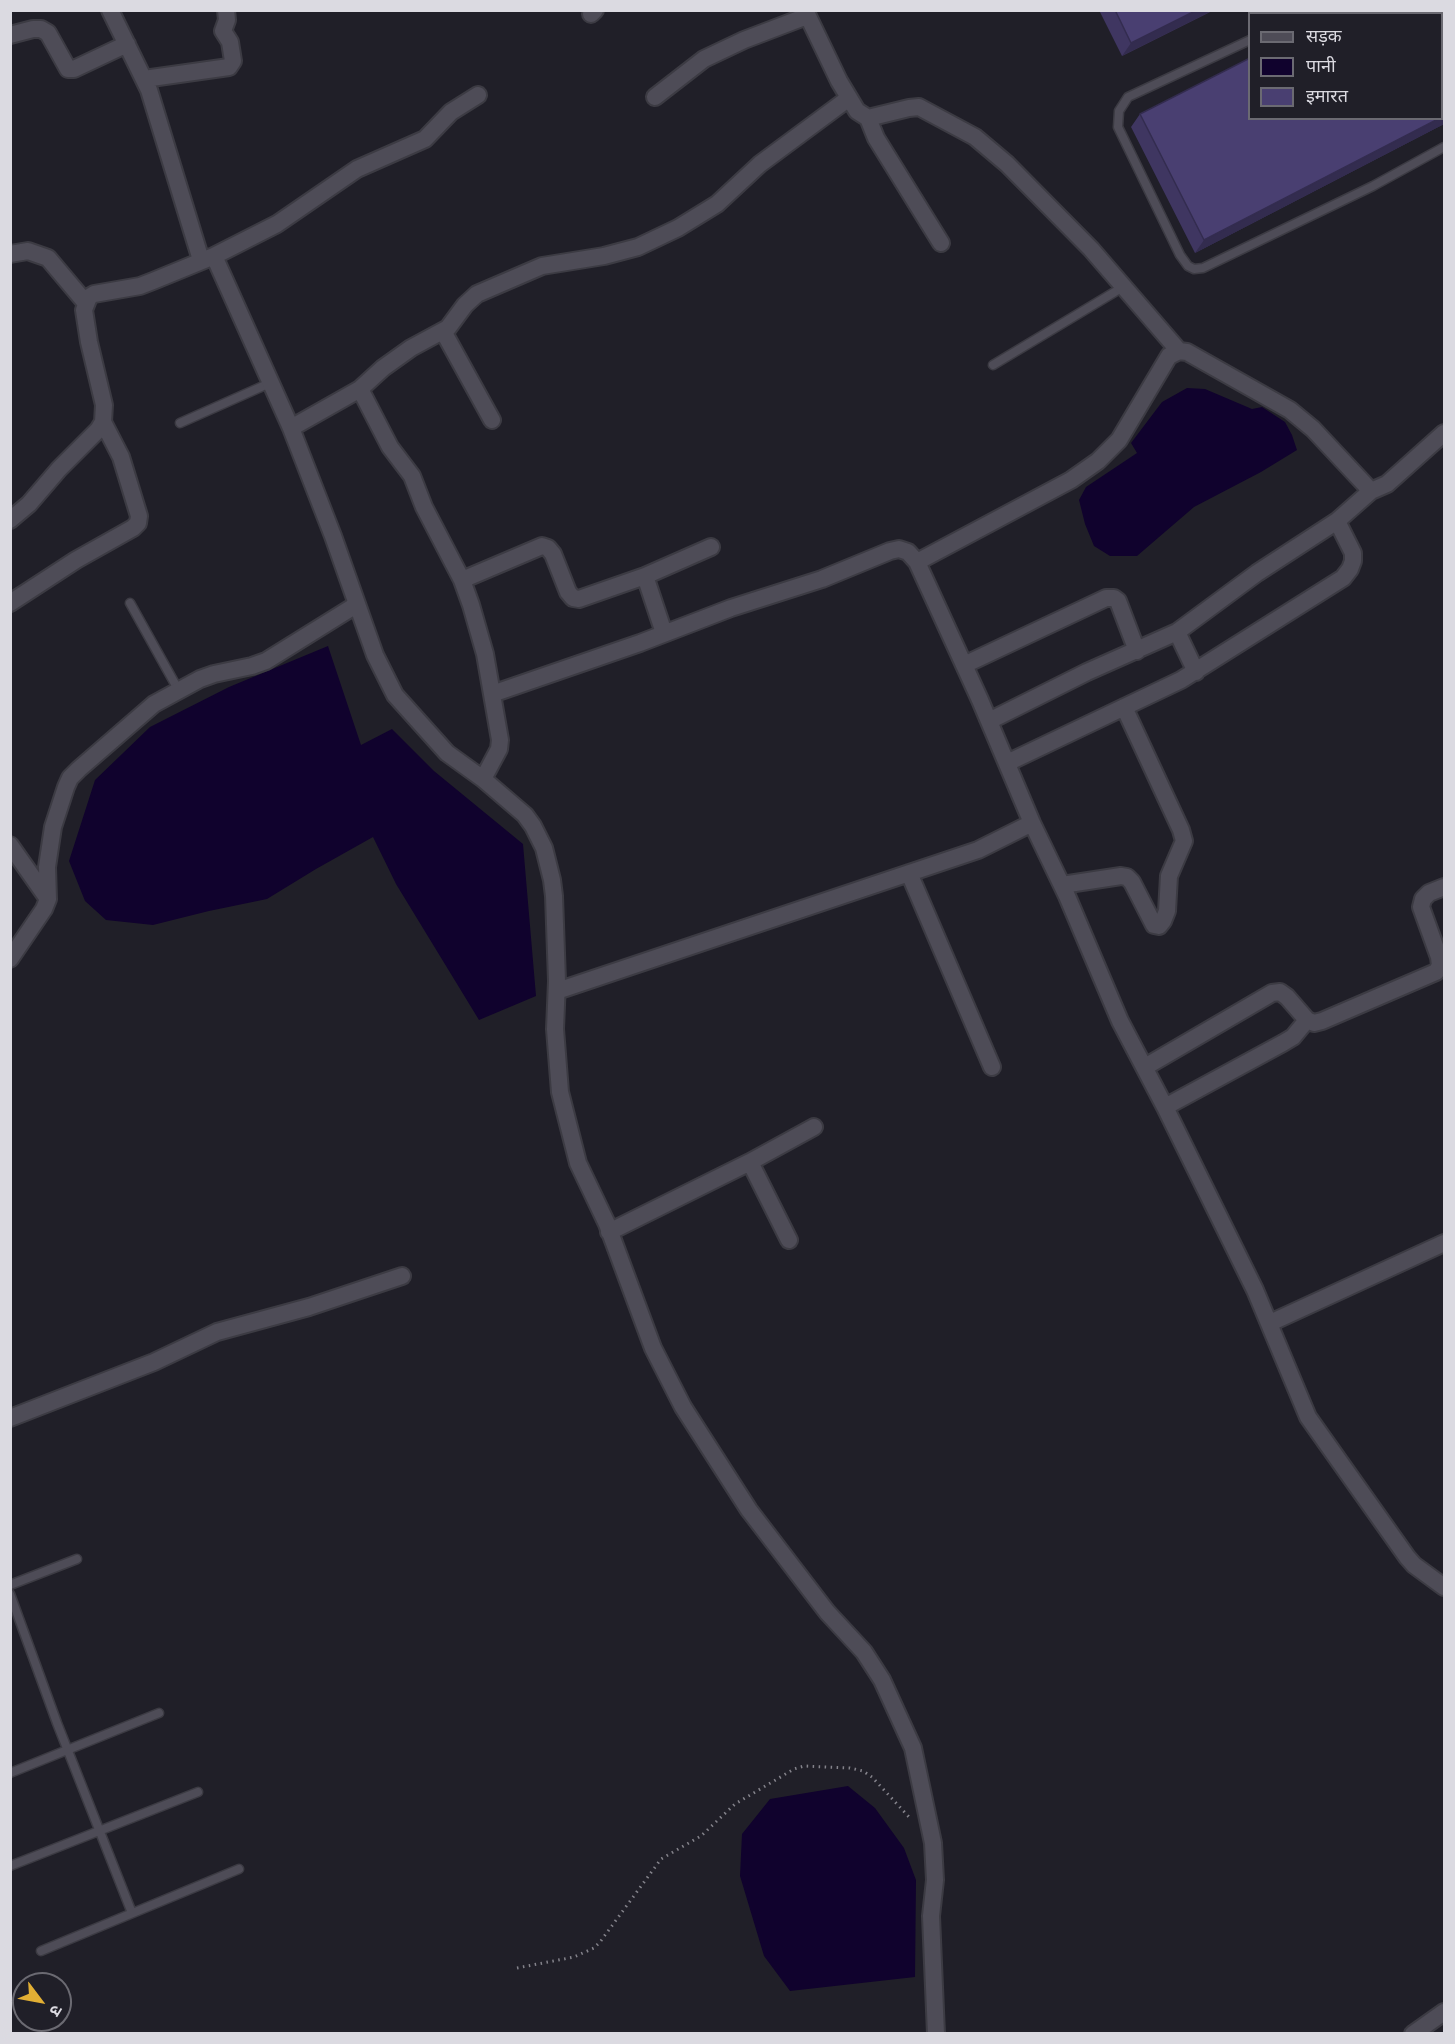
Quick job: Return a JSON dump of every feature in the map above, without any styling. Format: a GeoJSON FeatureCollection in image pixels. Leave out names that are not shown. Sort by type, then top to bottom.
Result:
{"type":"FeatureCollection","features":[{"type":"Feature","properties":{"kind":"street"},"geometry":{"type":"LineString","coordinates":[[110,10],[144,79],[207,258],[291,428],[327,518],[375,655],[395,695],[447,753],[483,779],[525,815],[534,826],[544,848],[554,896],[557,991],[555,1029],[560,1092],[578,1163],[609,1232],[653,1348],[683,1407],[749,1510],[827,1612],[864,1652],[882,1680],[914,1748],[934,1851],[935,1880],[931,1916],[936,2034]]}},
{"type":"Feature","properties":{"kind":"street"},"geometry":{"type":"LineString","coordinates":[[144,79],[229,67],[233,61],[230,42],[223,31],[227,20],[226,10]]}},
{"type":"Feature","properties":{"kind":"street"},"geometry":{"type":"LineString","coordinates":[[655,97],[704,59],[806,13],[849,98],[857,111],[868,118],[876,138],[942,243]]}},
{"type":"Feature","properties":{"kind":"street"},"geometry":{"type":"LineString","coordinates":[[10,35],[33,29],[41,29],[48,33],[68,69],[74,69],[127,44]]}},
{"type":"Feature","properties":{"kind":"street"},"geometry":{"type":"LineString","coordinates":[[10,520],[29,504],[103,422],[104,405],[89,342],[85,302],[94,294],[140,286],[207,258],[277,224],[357,170],[424,139],[451,112],[478,96]]}},
{"type":"Feature","properties":{"kind":"street"},"geometry":{"type":"LineString","coordinates":[[291,428],[360,389],[383,368],[411,348],[448,328],[465,305],[477,294],[542,266],[604,256],[638,247],[678,228],[717,204],[760,164],[849,98]]}},
{"type":"Feature","properties":{"kind":"street"},"geometry":{"type":"LineString","coordinates":[[868,118],[919,107],[975,137],[1007,164],[1091,249],[1179,351]]}},
{"type":"Feature","properties":{"kind":"street"},"geometry":{"type":"LineString","coordinates":[[10,254],[28,251],[48,258],[85,302]]}},
{"type":"Feature","properties":{"kind":"street"},"geometry":{"type":"LineString","coordinates":[[443,331],[492,420]]}},
{"type":"Feature","properties":{"kind":"street"},"geometry":{"type":"LineString","coordinates":[[917,562],[1071,480],[1098,461],[1119,440],[1169,356],[1179,351],[1187,352],[1297,415],[1371,491]]}},
{"type":"Feature","properties":{"kind":"street"},"geometry":{"type":"LineString","coordinates":[[360,389],[390,447],[412,476],[424,507],[462,580],[471,604],[484,654],[500,740],[499,749],[483,779]]}},
{"type":"Feature","properties":{"kind":"street"},"geometry":{"type":"LineString","coordinates":[[10,603],[138,523],[139,516],[122,457],[103,422]]}},
{"type":"Feature","properties":{"kind":"street"},"geometry":{"type":"LineString","coordinates":[[989,721],[1087,672],[1177,632],[1257,573],[1337,521],[1371,491],[1387,484],[1444,433]]}},
{"type":"Feature","properties":{"kind":"street"},"geometry":{"type":"LineString","coordinates":[[1007,763],[1196,672],[1343,578],[1350,569],[1353,553],[1337,521]]}},
{"type":"Feature","properties":{"kind":"street"},"geometry":{"type":"LineString","coordinates":[[462,580],[542,546],[548,548],[553,554],[568,592],[573,598],[579,599],[645,576],[711,547]]}},
{"type":"Feature","properties":{"kind":"street"},"geometry":{"type":"LineString","coordinates":[[492,694],[731,608],[822,579],[890,551],[903,549],[917,562],[989,721],[1032,824],[1062,885],[1120,1021],[1165,1107],[1270,1323],[1308,1417],[1407,1557],[1414,1565],[1444,1587]]}},
{"type":"Feature","properties":{"kind":"street"},"geometry":{"type":"LineString","coordinates":[[645,576],[664,633]]}},
{"type":"Feature","properties":{"kind":"street"},"geometry":{"type":"LineString","coordinates":[[964,665],[1106,598],[1114,598],[1118,601],[1137,651]]}},
{"type":"Feature","properties":{"kind":"street"},"geometry":{"type":"LineString","coordinates":[[10,959],[44,909],[48,899],[47,867],[50,838],[70,778],[144,711],[179,690],[214,674],[266,661],[357,605]]}},
{"type":"Feature","properties":{"kind":"street"},"geometry":{"type":"LineString","coordinates":[[1177,632],[1196,672]]}},
{"type":"Feature","properties":{"kind":"street"},"geometry":{"type":"LineString","coordinates":[[1062,885],[1127,877],[1132,882],[1154,925],[1159,926],[1167,911],[1169,876],[1184,841],[1124,708]]}},
{"type":"Feature","properties":{"kind":"street"},"geometry":{"type":"LineString","coordinates":[[557,991],[978,850],[1032,824]]}},
{"type":"Feature","properties":{"kind":"street"},"geometry":{"type":"LineString","coordinates":[[10,845],[48,899]]}},
{"type":"Feature","properties":{"kind":"street"},"geometry":{"type":"LineString","coordinates":[[909,873],[992,1067]]}},
{"type":"Feature","properties":{"kind":"street"},"geometry":{"type":"LineString","coordinates":[[1145,1067],[1272,993],[1280,992],[1307,1020],[1314,1023],[1436,972],[1442,966],[1421,908],[1423,899],[1429,893],[1444,887]]}},
{"type":"Feature","properties":{"kind":"street"},"geometry":{"type":"LineString","coordinates":[[1165,1107],[1293,1037],[1307,1020]]}},
{"type":"Feature","properties":{"kind":"street"},"geometry":{"type":"LineString","coordinates":[[609,1232],[750,1162],[814,1127]]}},
{"type":"Feature","properties":{"kind":"street"},"geometry":{"type":"LineString","coordinates":[[750,1162],[789,1240]]}},
{"type":"Feature","properties":{"kind":"street"},"geometry":{"type":"LineString","coordinates":[[1270,1323],[1444,1243]]}},
{"type":"Feature","properties":{"kind":"street"},"geometry":{"type":"LineString","coordinates":[[10,1418],[154,1362],[217,1332],[309,1307],[402,1276]]}},
{"type":"Feature","properties":{"kind":"street"},"geometry":{"type":"LineString","coordinates":[[1413,2034],[1444,2012]]}},
{"type":"Feature","properties":{"kind":"lane"},"geometry":{"type":"LineString","coordinates":[[1248,41],[1128,98],[1119,111],[1118,127],[1180,255],[1188,266],[1194,269],[1203,268],[1373,186],[1444,147]]}},
{"type":"Feature","properties":{"kind":"lane"},"geometry":{"type":"LineString","coordinates":[[993,364],[1123,287]]}},
{"type":"Feature","properties":{"kind":"lane"},"geometry":{"type":"LineString","coordinates":[[180,423],[270,383]]}},
{"type":"Feature","properties":{"kind":"lane"},"geometry":{"type":"LineString","coordinates":[[130,603],[179,690]]}},
{"type":"Feature","properties":{"kind":"lane"},"geometry":{"type":"LineString","coordinates":[[10,1585],[77,1559]]}},
{"type":"Feature","properties":{"kind":"lane"},"geometry":{"type":"LineString","coordinates":[[10,1594],[132,1913]]}},
{"type":"Feature","properties":{"kind":"lane"},"geometry":{"type":"LineString","coordinates":[[10,1773],[159,1713]]}},
{"type":"Feature","properties":{"kind":"lane"},"geometry":{"type":"LineString","coordinates":[[10,1866],[198,1792]]}},
{"type":"Feature","properties":{"kind":"lane"},"geometry":{"type":"LineString","coordinates":[[41,1951],[239,1869]]}},
{"type":"Feature","properties":{"kind":"path"},"geometry":{"type":"LineString","coordinates":[[517,1968],[574,1956],[594,1948],[661,1858],[701,1836],[735,1804],[794,1769],[804,1766],[850,1768],[863,1771],[872,1777],[910,1818]]}},
{"type":"Feature","properties":{"kind":"water"},"geometry":{"type":"Polygon","coordinates":[[[1187,388],[1205,389],[1252,409],[1262,407],[1285,422],[1297,450],[1261,472],[1194,507],[1137,556],[1110,556],[1094,546],[1079,500],[1086,487],[1137,453],[1131,443],[1162,402],[1187,388]]]}},
{"type":"Feature","properties":{"kind":"water"},"geometry":{"type":"Polygon","coordinates":[[[328,646],[361,745],[392,729],[434,771],[523,844],[536,996],[479,1020],[396,884],[373,837],[267,899],[153,925],[106,920],[85,901],[69,861],[95,780],[150,727],[229,687],[328,646]]]}},
{"type":"Feature","properties":{"kind":"water"},"geometry":{"type":"Polygon","coordinates":[[[848,1786],[875,1808],[904,1848],[916,1880],[915,1977],[790,1991],[764,1956],[740,1876],[742,1834],[770,1799],[848,1786]]]}},
{"type":"Feature","properties":{"kind":"building"},"geometry":{"type":"Polygon","coordinates":[[[1115,10],[1197,10],[1131,43],[1115,10]]]}},
{"type":"Feature","properties":{"kind":"building"},"geometry":{"type":"Polygon","coordinates":[[[1342,10],[1444,10],[1443,117],[1443,12],[1339,12],[1342,10]]]}},
{"type":"Feature","properties":{"kind":"building"},"geometry":{"type":"Polygon","coordinates":[[[1248,59],[1248,120],[1436,120],[1204,240],[1140,114],[1248,59]]]}}]}
